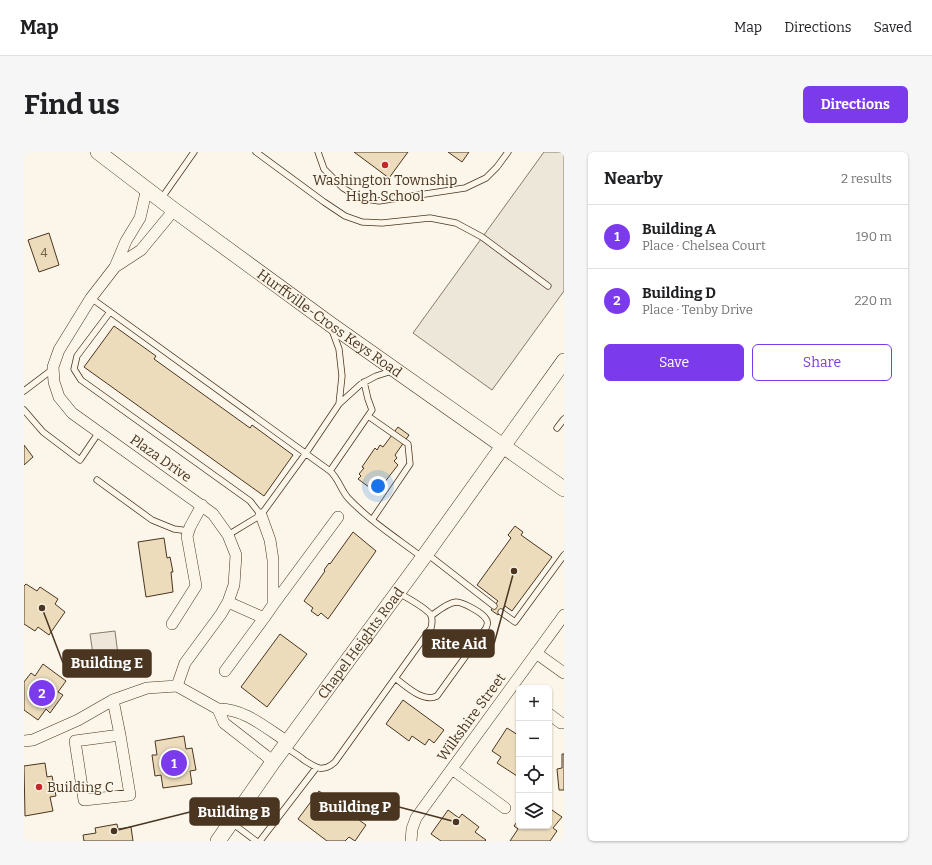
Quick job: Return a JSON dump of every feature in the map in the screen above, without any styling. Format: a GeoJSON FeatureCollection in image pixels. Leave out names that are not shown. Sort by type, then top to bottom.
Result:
{"type":"FeatureCollection","features":[{"type":"Feature","properties":{"kind":"street","name":"Hurffville-Cross Keys Road"},"geometry":{"type":"LineString","coordinates":[[98,152],[174,210],[330,324],[564,489]]}},
{"type":"Feature","properties":{"kind":"street","name":"Plaza Drive"},"geometry":{"type":"LineString","coordinates":[[147,188],[140,218],[126,241],[115,267],[91,298],[58,350],[53,369],[54,382],[60,397],[72,413],[213,514],[228,535],[236,555],[234,585],[228,602],[185,663],[177,686]]}},
{"type":"Feature","properties":{"kind":"street","name":"Plaza Drive"},"geometry":{"type":"LineString","coordinates":[[115,267],[141,250],[174,210]]}},
{"type":"Feature","properties":{"kind":"street","name":"Chapel Heights Road"},"geometry":{"type":"LineString","coordinates":[[218,841],[273,762],[398,592],[564,360]]}},
{"type":"Feature","properties":{"kind":"street"},"geometry":{"type":"LineString","coordinates":[[172,624],[196,586],[187,536],[188,531],[202,505]]}},
{"type":"Feature","properties":{"kind":"street"},"geometry":{"type":"LineString","coordinates":[[261,515],[270,540],[273,560],[273,605]]}},
{"type":"Feature","properties":{"kind":"street"},"geometry":{"type":"LineString","coordinates":[[225,671],[338,517]]}},
{"type":"Feature","properties":{"kind":"street"},"geometry":{"type":"LineString","coordinates":[[228,602],[264,618]]}},
{"type":"Feature","properties":{"kind":"street","name":"Wilkshire Street"},"geometry":{"type":"LineString","coordinates":[[518,685],[536,653],[564,615]]}},
{"type":"Feature","properties":{"kind":"street"},"geometry":{"type":"LineString","coordinates":[[536,653],[564,673]]}},
{"type":"Feature","properties":{"kind":"street"},"geometry":{"type":"LineString","coordinates":[[24,741],[33,740],[78,720],[113,700],[147,688],[177,686],[218,709],[229,709],[247,717],[286,744]]}},
{"type":"Feature","properties":{"kind":"street","name":"Wilkshire Street"},"geometry":{"type":"LineString","coordinates":[[411,841],[412,829],[416,818],[452,769],[516,689]]}},
{"type":"Feature","properties":{"kind":"street"},"geometry":{"type":"LineString","coordinates":[[113,700],[120,735],[130,795],[84,800],[75,741],[120,735]]}},
{"type":"Feature","properties":{"kind":"street"},"geometry":{"type":"LineString","coordinates":[[218,709],[224,723],[273,762]]}},
{"type":"Feature","properties":{"kind":"street"},"geometry":{"type":"LineString","coordinates":[[552,716],[561,723],[564,723]]}},
{"type":"Feature","properties":{"kind":"street"},"geometry":{"type":"LineString","coordinates":[[452,769],[506,808]]}},
{"type":"Feature","properties":{"kind":"lane"},"geometry":{"type":"LineString","coordinates":[[160,199],[194,152]]}},
{"type":"Feature","properties":{"kind":"lane"},"geometry":{"type":"LineString","coordinates":[[256,152],[345,216],[362,222],[430,218],[456,222],[482,237],[548,286]]}},
{"type":"Feature","properties":{"kind":"lane"},"geometry":{"type":"LineString","coordinates":[[318,152],[324,169],[343,188],[360,198],[379,201],[465,188],[486,178],[498,167],[508,152]]}},
{"type":"Feature","properties":{"kind":"lane"},"geometry":{"type":"LineString","coordinates":[[91,298],[330,471],[335,475],[348,498],[372,520],[456,577],[494,606]]}},
{"type":"Feature","properties":{"kind":"lane"},"geometry":{"type":"LineString","coordinates":[[110,312],[77,356],[74,369],[81,380],[250,501],[261,515]]}},
{"type":"Feature","properties":{"kind":"lane"},"geometry":{"type":"LineString","coordinates":[[330,324],[339,349],[342,376],[339,404]]}},
{"type":"Feature","properties":{"kind":"lane"},"geometry":{"type":"LineString","coordinates":[[24,391],[53,369]]}},
{"type":"Feature","properties":{"kind":"lane"},"geometry":{"type":"LineString","coordinates":[[228,535],[261,515],[339,404],[364,382],[376,376],[396,370]]}},
{"type":"Feature","properties":{"kind":"lane"},"geometry":{"type":"LineString","coordinates":[[330,471],[372,410],[364,382]]}},
{"type":"Feature","properties":{"kind":"lane"},"geometry":{"type":"LineString","coordinates":[[24,410],[43,432],[80,460],[99,432]]}},
{"type":"Feature","properties":{"kind":"lane"},"geometry":{"type":"LineString","coordinates":[[368,416],[408,444],[410,464],[372,520]]}},
{"type":"Feature","properties":{"kind":"lane"},"geometry":{"type":"LineString","coordinates":[[557,428],[564,419]]}},
{"type":"Feature","properties":{"kind":"lane"},"geometry":{"type":"LineString","coordinates":[[97,480],[152,520],[174,529],[188,531]]}},
{"type":"Feature","properties":{"kind":"lane"},"geometry":{"type":"LineString","coordinates":[[501,612],[515,622],[564,554]]}},
{"type":"Feature","properties":{"kind":"lane"},"geometry":{"type":"LineString","coordinates":[[286,744],[316,768],[330,767],[335,762],[431,628],[431,616],[425,610],[398,592]]}},
{"type":"Feature","properties":{"kind":"lane"},"geometry":{"type":"LineString","coordinates":[[395,678],[420,696],[433,698],[437,696],[486,628],[488,623],[486,618],[460,602],[447,605],[431,616]]}},
{"type":"Feature","properties":{"kind":"lane"},"geometry":{"type":"LineString","coordinates":[[260,841],[316,768]]}},
{"type":"Feature","properties":{"kind":"lane"},"geometry":{"type":"LineString","coordinates":[[231,823],[256,841]]}},
{"type":"Feature","properties":{"kind":"shaded area"},"geometry":{"type":"Polygon","coordinates":[[[544,152],[564,152],[564,291],[492,390],[413,333],[544,152]]]}},
{"type":"Feature","properties":{"kind":"shaded area"},"geometry":{"type":"Polygon","coordinates":[[[115,631],[120,671],[96,675],[90,634],[115,631]]]}},
{"type":"Feature","properties":{"kind":"building","name":"Washington Township High School"},"geometry":{"type":"Polygon","coordinates":[[[354,152],[408,152],[389,178],[354,152]]]}},
{"type":"Feature","properties":{"kind":"building","name":"Washington Township High School"},"geometry":{"type":"Polygon","coordinates":[[[448,152],[469,152],[462,162],[448,152]]]}},
{"type":"Feature","properties":{"kind":"building"},"geometry":{"type":"Polygon","coordinates":[[[49,233],[59,265],[39,272],[28,240],[49,233]]]}},
{"type":"Feature","properties":{"kind":"building"},"geometry":{"type":"Polygon","coordinates":[[[114,326],[156,356],[154,359],[250,428],[252,425],[293,455],[264,496],[84,367],[114,326]]]}},
{"type":"Feature","properties":{"kind":"building"},"geometry":{"type":"Polygon","coordinates":[[[398,427],[409,435],[395,455],[397,458],[394,461],[398,465],[384,483],[382,481],[373,490],[358,479],[361,476],[359,474],[375,448],[377,450],[380,445],[383,447],[398,427]]]}},
{"type":"Feature","properties":{"kind":"building"},"geometry":{"type":"Polygon","coordinates":[[[24,445],[33,457],[24,465],[24,445]]]}},
{"type":"Feature","properties":{"kind":"building"},"geometry":{"type":"Polygon","coordinates":[[[515,526],[523,532],[521,535],[552,557],[512,611],[505,606],[498,615],[491,610],[498,601],[477,585],[511,538],[508,535],[515,526]]]}},
{"type":"Feature","properties":{"kind":"building"},"geometry":{"type":"Polygon","coordinates":[[[353,532],[376,551],[328,619],[321,613],[318,616],[311,611],[313,608],[304,601],[325,571],[324,570],[353,532]]]}},
{"type":"Feature","properties":{"kind":"building"},"geometry":{"type":"Polygon","coordinates":[[[164,538],[167,558],[170,557],[173,572],[171,572],[173,592],[146,597],[138,542],[164,538]]]}},
{"type":"Feature","properties":{"kind":"building"},"geometry":{"type":"Polygon","coordinates":[[[26,584],[37,591],[40,587],[58,599],[55,604],[65,612],[49,635],[38,627],[35,631],[24,624],[24,586],[26,584]]]}},
{"type":"Feature","properties":{"kind":"building"},"geometry":{"type":"Polygon","coordinates":[[[280,634],[307,654],[267,707],[241,687],[280,634]]]}},
{"type":"Feature","properties":{"kind":"building"},"geometry":{"type":"Polygon","coordinates":[[[43,664],[66,681],[58,692],[63,695],[50,713],[46,709],[38,720],[24,710],[24,682],[31,673],[35,676],[43,664]]]}},
{"type":"Feature","properties":{"kind":"building"},"geometry":{"type":"Polygon","coordinates":[[[403,700],[444,730],[434,743],[429,739],[425,745],[412,736],[409,741],[386,724],[403,700]]]}},
{"type":"Feature","properties":{"kind":"building"},"geometry":{"type":"Polygon","coordinates":[[[507,728],[516,734],[516,775],[497,763],[501,757],[492,751],[507,728]]]}},
{"type":"Feature","properties":{"kind":"building"},"geometry":{"type":"Polygon","coordinates":[[[184,736],[186,749],[192,748],[196,770],[190,771],[192,784],[163,788],[161,775],[155,776],[152,755],[157,755],[155,741],[184,736]]]}},
{"type":"Feature","properties":{"kind":"building"},"geometry":{"type":"Polygon","coordinates":[[[562,754],[564,754],[564,790],[559,790],[557,769],[562,768],[562,754]]]}},
{"type":"Feature","properties":{"kind":"building","name":"Building C"},"geometry":{"type":"Polygon","coordinates":[[[45,763],[47,777],[52,776],[56,796],[50,797],[53,811],[25,816],[24,766],[45,763]]]}},
{"type":"Feature","properties":{"kind":"building"},"geometry":{"type":"Polygon","coordinates":[[[319,791],[366,825],[355,841],[349,837],[345,841],[327,841],[298,819],[319,791]]]}},
{"type":"Feature","properties":{"kind":"building"},"geometry":{"type":"Polygon","coordinates":[[[448,810],[459,818],[462,814],[479,827],[475,832],[486,840],[441,841],[431,834],[448,810]]]}},
{"type":"Feature","properties":{"kind":"building"},"geometry":{"type":"Polygon","coordinates":[[[552,810],[562,817],[553,828],[557,831],[550,841],[510,841],[518,829],[552,829],[552,810]]]}},
{"type":"Feature","properties":{"kind":"building"},"geometry":{"type":"Polygon","coordinates":[[[117,824],[118,829],[131,827],[133,841],[84,841],[83,835],[96,833],[95,828],[117,824]]]}},
{"type":"Feature","properties":{"kind":"place","name":"Washington Township High School"},"geometry":{"type":"Point","coordinates":[385,165]}},
{"type":"Feature","properties":{"kind":"place","name":"Rite Aid"},"geometry":{"type":"Point","coordinates":[514,571]}},
{"type":"Feature","properties":{"kind":"place","name":"Building E"},"geometry":{"type":"Point","coordinates":[42,608]}},
{"type":"Feature","properties":{"kind":"place","name":"Building D"},"geometry":{"type":"Point","coordinates":[42,693]}},
{"type":"Feature","properties":{"kind":"place","name":"Building A"},"geometry":{"type":"Point","coordinates":[174,763]}},
{"type":"Feature","properties":{"kind":"place","name":"Building C"},"geometry":{"type":"Point","coordinates":[39,787]}},
{"type":"Feature","properties":{"kind":"place","name":"Building P"},"geometry":{"type":"Point","coordinates":[456,822]}},
{"type":"Feature","properties":{"kind":"place","name":"Building B"},"geometry":{"type":"Point","coordinates":[114,831]}}]}
